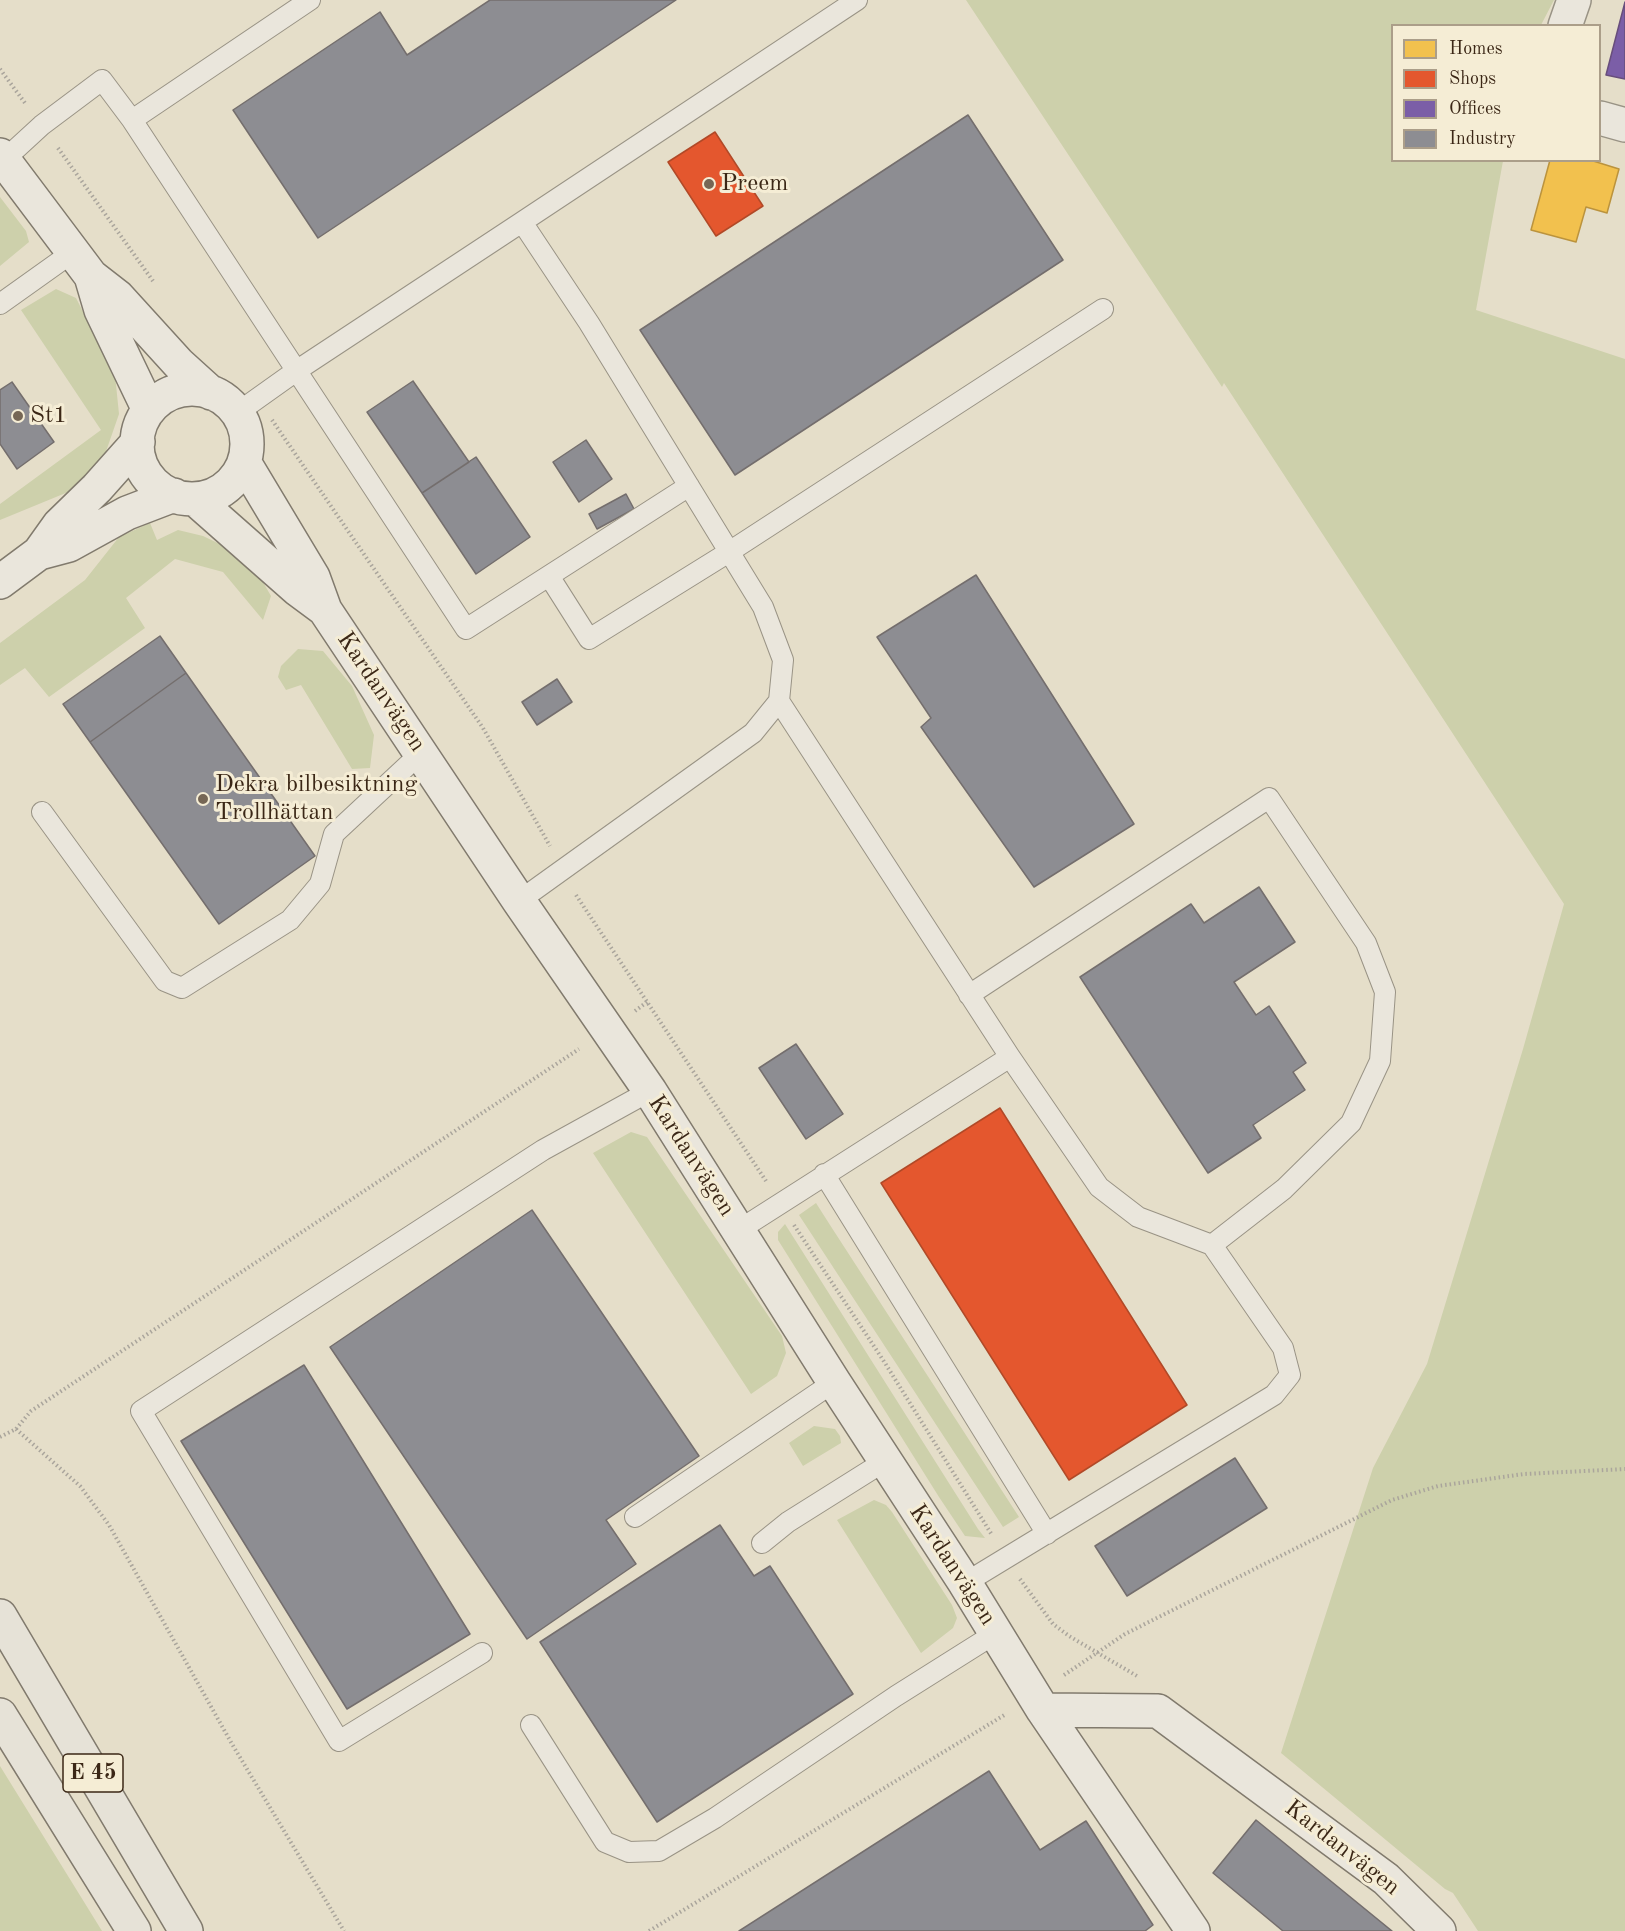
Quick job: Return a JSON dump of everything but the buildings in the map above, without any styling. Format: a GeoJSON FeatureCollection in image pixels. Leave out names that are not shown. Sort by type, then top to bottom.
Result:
{"type":"FeatureCollection","features":[{"type":"Feature","properties":{"kind":"highway","name":"E 45"},"geometry":{"type":"LineString","coordinates":[[0,1616],[186,1931]]}},
{"type":"Feature","properties":{"kind":"highway","name":"E 45"},"geometry":{"type":"LineString","coordinates":[[0,1715],[134,1931]]}},
{"type":"Feature","properties":{"kind":"street"},"geometry":{"type":"LineString","coordinates":[[1566,24],[1574,0]]}},
{"type":"Feature","properties":{"kind":"street"},"geometry":{"type":"LineString","coordinates":[[1601,119],[1625,125]]}},
{"type":"Feature","properties":{"kind":"street"},"geometry":{"type":"LineString","coordinates":[[2,157],[82,264],[118,297],[179,364],[211,393]]}},
{"type":"Feature","properties":{"kind":"street"},"geometry":{"type":"LineString","coordinates":[[82,264],[101,310],[149,410]]}},
{"type":"Feature","properties":{"kind":"street"},"geometry":{"type":"LineString","coordinates":[[39,553],[69,544],[127,513],[223,489],[238,475],[244,462],[249,406],[211,393],[188,389],[166,396],[149,410],[141,425],[138,453],[147,475],[154,483],[184,497]]}},
{"type":"Feature","properties":{"kind":"street"},"geometry":{"type":"LineString","coordinates":[[0,582],[39,553],[59,525],[97,488],[138,442]]}},
{"type":"Feature","properties":{"kind":"street","name":"Kardanvägen"},"geometry":{"type":"LineString","coordinates":[[244,462],[314,577],[325,610],[422,752],[519,901],[650,1091],[834,1382],[966,1583],[1040,1703],[1193,1931]]}},
{"type":"Feature","properties":{"kind":"street","name":"Kardanvägen"},"geometry":{"type":"LineString","coordinates":[[184,497],[325,610]]}},
{"type":"Feature","properties":{"kind":"street","name":"Kardanvägen"},"geometry":{"type":"LineString","coordinates":[[1040,1703],[1158,1711],[1386,1879],[1439,1931]]}},
{"type":"Feature","properties":{"kind":"lane"},"geometry":{"type":"LineString","coordinates":[[132,120],[310,0]]}},
{"type":"Feature","properties":{"kind":"lane"},"geometry":{"type":"LineString","coordinates":[[249,406],[296,370],[857,0]]}},
{"type":"Feature","properties":{"kind":"lane"},"geometry":{"type":"LineString","coordinates":[[2,157],[102,81],[132,120],[466,629],[689,486]]}},
{"type":"Feature","properties":{"kind":"lane"},"geometry":{"type":"LineString","coordinates":[[519,901],[562,868],[687,783],[753,733],[779,701],[783,660],[763,607],[589,323],[522,222]]}},
{"type":"Feature","properties":{"kind":"lane"},"geometry":{"type":"LineString","coordinates":[[0,304],[82,264]]}},
{"type":"Feature","properties":{"kind":"lane"},"geometry":{"type":"LineString","coordinates":[[549,576],[589,639],[729,552],[1103,309]]}},
{"type":"Feature","properties":{"kind":"lane"},"geometry":{"type":"LineString","coordinates":[[779,701],[969,995],[1100,1187],[1138,1217],[1212,1245],[1283,1348],[1290,1375],[1274,1395],[1047,1534],[1005,1557],[966,1583]]}},
{"type":"Feature","properties":{"kind":"lane"},"geometry":{"type":"LineString","coordinates":[[42,812],[165,981],[182,988],[290,920],[320,884],[334,834],[422,752]]}},
{"type":"Feature","properties":{"kind":"lane"},"geometry":{"type":"LineString","coordinates":[[969,995],[1269,798],[1366,944],[1385,992],[1380,1061],[1351,1123],[1284,1189],[1212,1245]]}},
{"type":"Feature","properties":{"kind":"lane"},"geometry":{"type":"LineString","coordinates":[[739,1230],[1010,1057]]}},
{"type":"Feature","properties":{"kind":"lane"},"geometry":{"type":"LineString","coordinates":[[482,1653],[339,1741],[141,1411],[543,1149],[650,1091]]}},
{"type":"Feature","properties":{"kind":"lane"},"geometry":{"type":"LineString","coordinates":[[824,1174],[1047,1534]]}},
{"type":"Feature","properties":{"kind":"lane"},"geometry":{"type":"LineString","coordinates":[[635,1517],[834,1382]]}},
{"type":"Feature","properties":{"kind":"lane"},"geometry":{"type":"LineString","coordinates":[[762,1543],[788,1522],[885,1461]]}},
{"type":"Feature","properties":{"kind":"lane"},"geometry":{"type":"LineString","coordinates":[[531,1725],[605,1842],[629,1852],[659,1851],[715,1818],[896,1696],[996,1634]]}},
{"type":"Feature","properties":{"kind":"path"},"geometry":{"type":"LineString","coordinates":[[0,69],[156,286]]}},
{"type":"Feature","properties":{"kind":"path"},"geometry":{"type":"LineString","coordinates":[[249,406],[298,460],[483,728],[585,910],[885,1363],[1005,1557],[1053,1624],[1143,1679]]}},
{"type":"Feature","properties":{"kind":"path"},"geometry":{"type":"LineString","coordinates":[[0,1437],[16,1429],[31,1411],[648,1002]]}},
{"type":"Feature","properties":{"kind":"path"},"geometry":{"type":"LineString","coordinates":[[16,1429],[80,1486],[109,1525],[232,1744],[344,1931]]}},
{"type":"Feature","properties":{"kind":"path"},"geometry":{"type":"LineString","coordinates":[[650,1931],[1040,1703],[1096,1652],[1136,1629],[1392,1500],[1438,1486],[1514,1476],[1625,1469]]}},
{"type":"Feature","properties":{"kind":"green space"},"geometry":{"type":"Polygon","coordinates":[[[966,0],[1554,0],[1542,24],[1391,24],[1391,162],[1503,162],[1476,310],[1625,359],[1625,1931],[1478,1931],[1453,1893],[1445,1889],[1281,1753],[1373,1468],[1427,1364],[1523,1049],[1564,904],[1224,383],[1222,387],[966,0]]]}},
{"type":"Feature","properties":{"kind":"green space"},"geometry":{"type":"Polygon","coordinates":[[[0,197],[26,231],[29,242],[0,266],[0,197]]]}},
{"type":"Feature","properties":{"kind":"green space"},"geometry":{"type":"Polygon","coordinates":[[[56,289],[76,298],[115,375],[119,414],[102,463],[73,490],[0,520],[0,504],[101,430],[21,310],[56,289]]]}},
{"type":"Feature","properties":{"kind":"green space"},"geometry":{"type":"Polygon","coordinates":[[[150,523],[157,540],[178,530],[203,536],[249,558],[271,596],[263,620],[223,572],[175,559],[126,598],[145,628],[49,697],[25,668],[0,685],[0,643],[85,580],[119,537],[150,523]]]}},
{"type":"Feature","properties":{"kind":"green space"},"geometry":{"type":"Polygon","coordinates":[[[298,649],[323,651],[352,686],[374,735],[370,768],[352,769],[301,685],[286,690],[278,677],[281,666],[298,649]]]}},
{"type":"Feature","properties":{"kind":"green space"},"geometry":{"type":"Polygon","coordinates":[[[631,1132],[647,1137],[782,1336],[786,1353],[777,1376],[751,1394],[593,1153],[631,1132]]]}},
{"type":"Feature","properties":{"kind":"green space"},"geometry":{"type":"Polygon","coordinates":[[[816,1203],[1019,1517],[1003,1527],[799,1215],[816,1203]]]}},
{"type":"Feature","properties":{"kind":"green space"},"geometry":{"type":"Polygon","coordinates":[[[785,1224],[985,1538],[965,1536],[939,1497],[778,1240],[778,1232],[785,1224]]]}},
{"type":"Feature","properties":{"kind":"green space"},"geometry":{"type":"Polygon","coordinates":[[[814,1426],[835,1429],[840,1436],[841,1443],[803,1466],[789,1443],[814,1426]]]}},
{"type":"Feature","properties":{"kind":"green space"},"geometry":{"type":"Polygon","coordinates":[[[874,1500],[886,1505],[892,1512],[952,1605],[957,1618],[953,1628],[921,1653],[837,1520],[874,1500]]]}},
{"type":"Feature","properties":{"kind":"green space"},"geometry":{"type":"Polygon","coordinates":[[[0,1766],[102,1931],[0,1931],[0,1766]]]}},
{"type":"Feature","properties":{"kind":"place","name":"Preem"},"geometry":{"type":"Point","coordinates":[709,184]}},
{"type":"Feature","properties":{"kind":"place","name":"St1"},"geometry":{"type":"Point","coordinates":[18,416]}},
{"type":"Feature","properties":{"kind":"place","name":"Dekra bilbesiktning Trollhättan"},"geometry":{"type":"Point","coordinates":[203,799]}}]}
